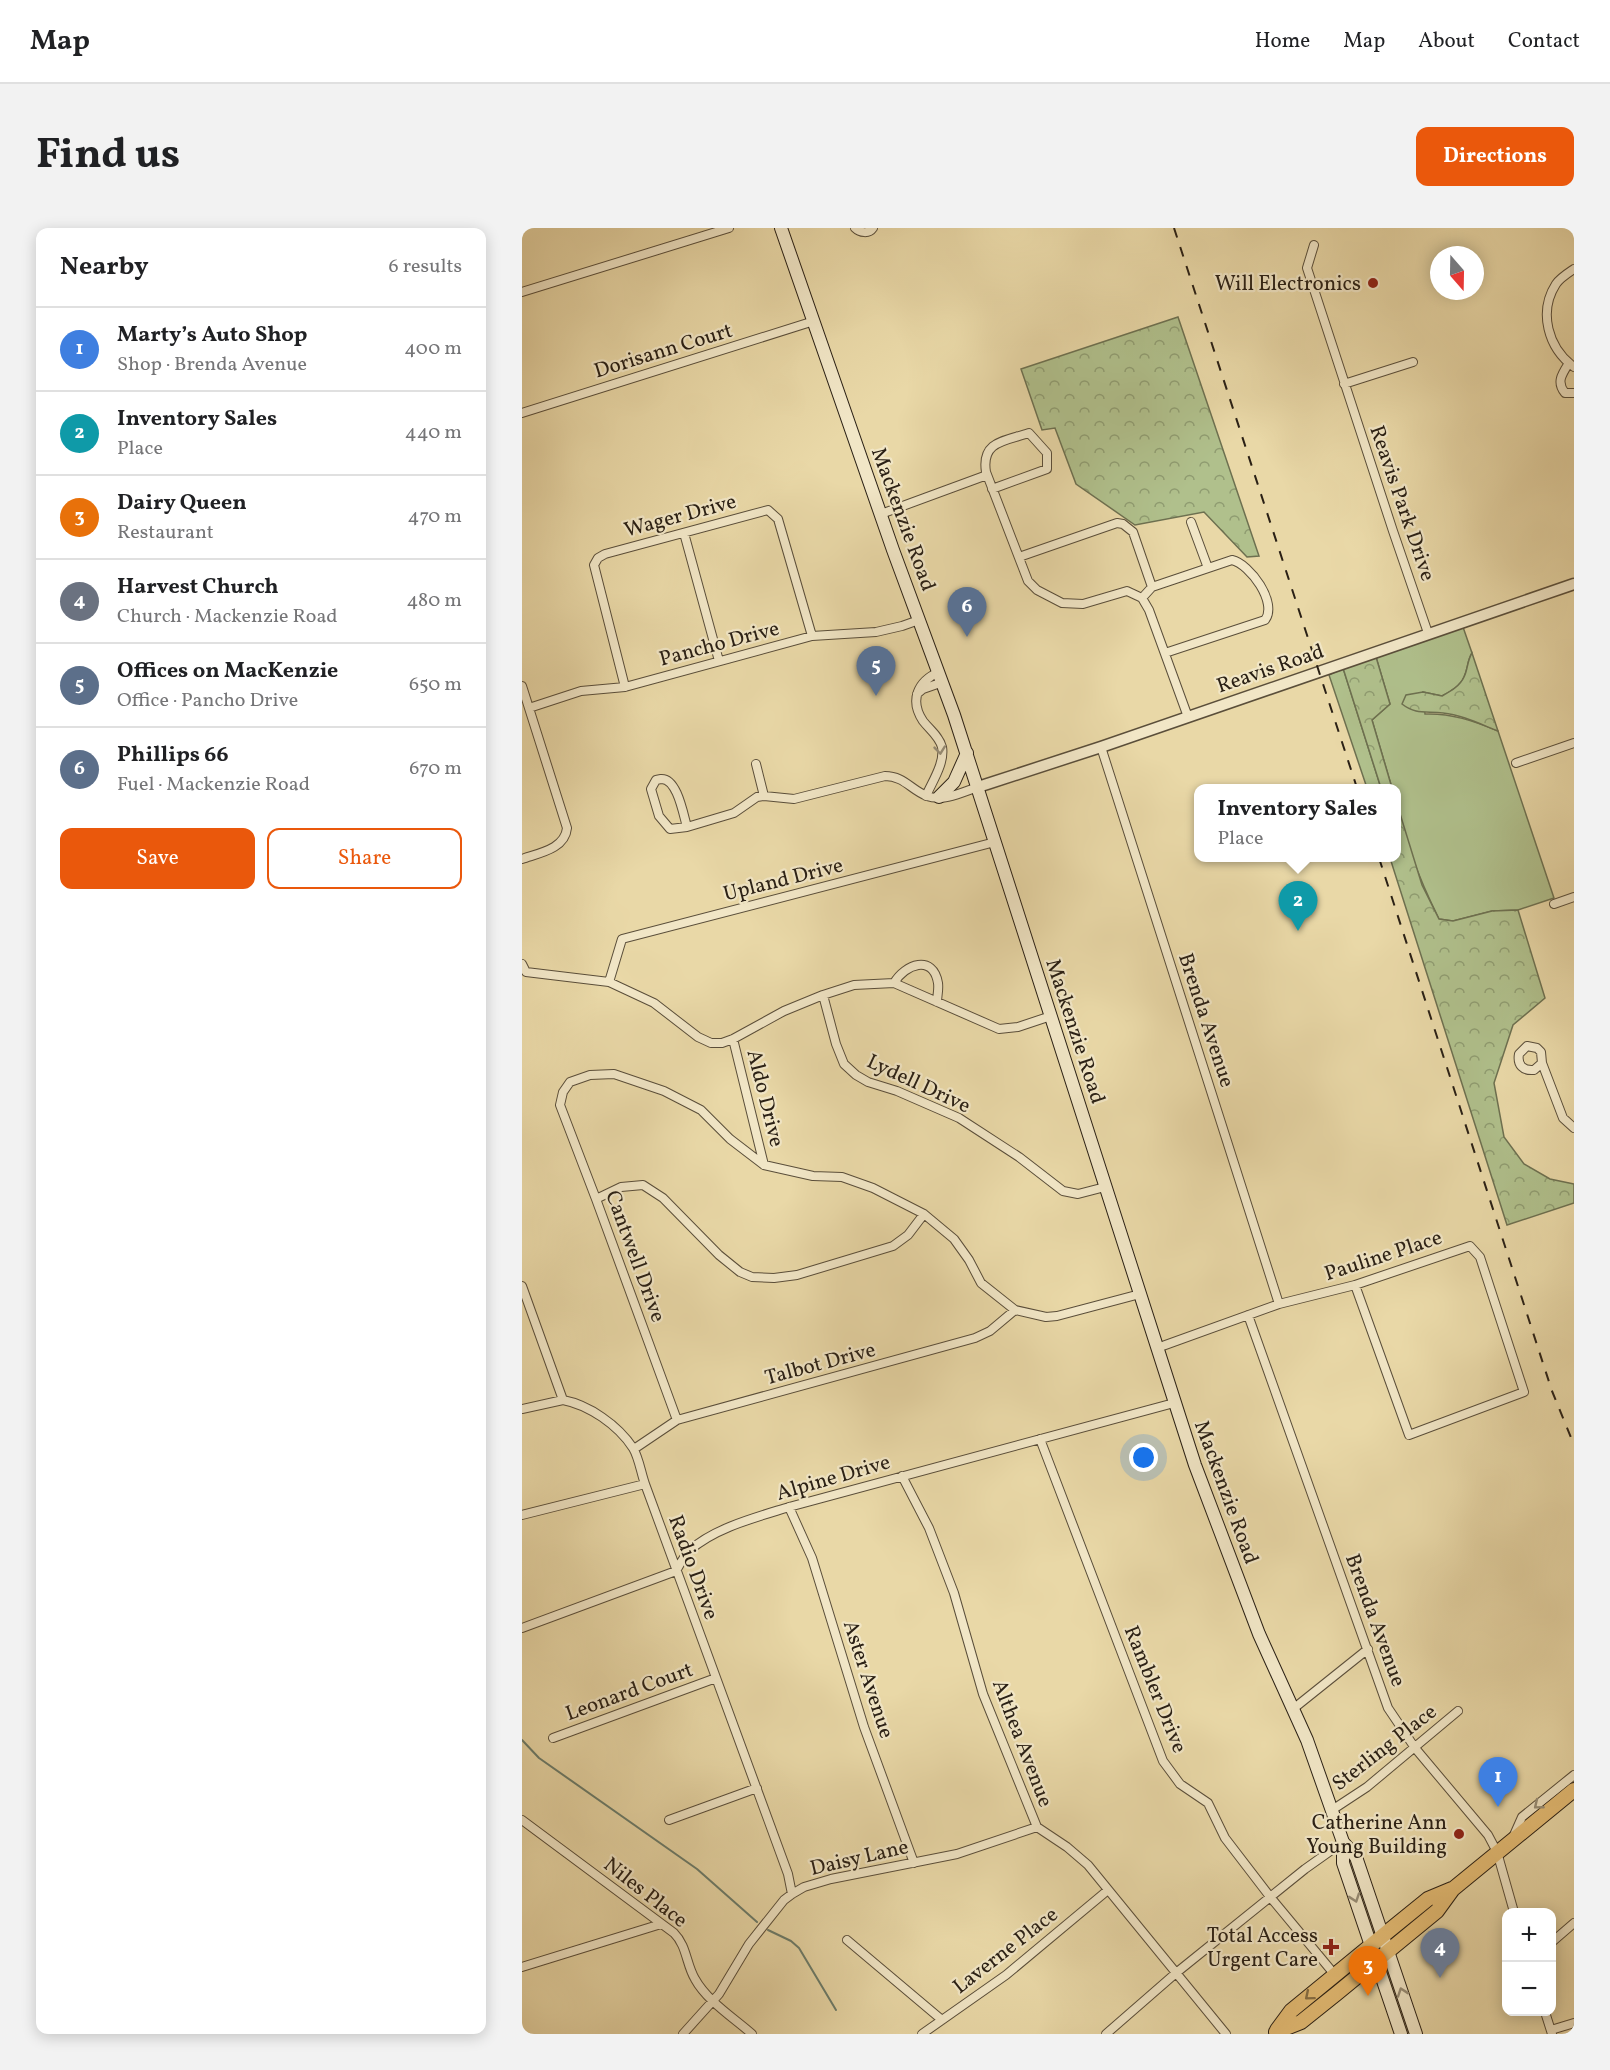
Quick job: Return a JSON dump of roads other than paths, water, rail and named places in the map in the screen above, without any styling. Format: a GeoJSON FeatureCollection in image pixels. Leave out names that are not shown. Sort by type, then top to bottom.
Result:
{"type":"FeatureCollection","features":[{"type":"Feature","properties":{"kind":"main road","name":"Mackenzie Road"},"geometry":{"type":"LineString","coordinates":[[782,228],[967,753],[1174,1403],[1250,1613],[1293,1709],[1332,1810],[1343,1842],[1342,1863],[1401,2034]]}},
{"type":"Feature","properties":{"kind":"main road"},"geometry":{"type":"LineString","coordinates":[[933,797],[954,782],[967,753]]}},
{"type":"Feature","properties":{"kind":"main road"},"geometry":{"type":"LineString","coordinates":[[1275,2033],[1291,2011],[1428,1899],[1453,1888],[1574,1790]]}},
{"type":"Feature","properties":{"kind":"main road","name":"Mackenzie Road"},"geometry":{"type":"LineString","coordinates":[[1343,1842],[1356,1857],[1416,2034]]}},
{"type":"Feature","properties":{"kind":"main road"},"geometry":{"type":"LineString","coordinates":[[1275,2033],[1301,2022],[1437,1911],[1453,1888]]}},
{"type":"Feature","properties":{"kind":"street"},"geometry":{"type":"LineString","coordinates":[[522,292],[729,228]]}},
{"type":"Feature","properties":{"kind":"street"},"geometry":{"type":"LineString","coordinates":[[855,228],[858,232],[873,228]]}},
{"type":"Feature","properties":{"kind":"street","name":"Reavis Park Drive"},"geometry":{"type":"LineString","coordinates":[[1314,245],[1307,268],[1428,633]]}},
{"type":"Feature","properties":{"kind":"street"},"geometry":{"type":"LineString","coordinates":[[1574,269],[1557,282],[1550,297],[1547,323],[1552,343],[1571,365],[1560,377],[1561,387],[1565,393],[1574,393]]}},
{"type":"Feature","properties":{"kind":"street","name":"Dorisann Court"},"geometry":{"type":"LineString","coordinates":[[522,413],[814,321]]}},
{"type":"Feature","properties":{"kind":"street"},"geometry":{"type":"LineString","coordinates":[[1344,384],[1413,362]]}},
{"type":"Feature","properties":{"kind":"street"},"geometry":{"type":"LineString","coordinates":[[992,489],[1047,469],[1047,453],[1029,433],[993,444],[986,454],[985,463],[992,489],[1028,581],[1045,595],[1062,603],[1083,603],[1127,591],[1142,598],[1149,610],[1188,717]]}},
{"type":"Feature","properties":{"kind":"street"},"geometry":{"type":"LineString","coordinates":[[881,514],[987,475]]}},
{"type":"Feature","properties":{"kind":"street","name":"Wager Drive"},"geometry":{"type":"LineString","coordinates":[[625,687],[594,565],[598,558],[605,554],[768,510],[778,519],[812,636]]}},
{"type":"Feature","properties":{"kind":"street"},"geometry":{"type":"LineString","coordinates":[[1191,522],[1208,568]]}},
{"type":"Feature","properties":{"kind":"street"},"geometry":{"type":"LineString","coordinates":[[1018,557],[1117,523],[1123,524],[1133,532],[1152,587]]}},
{"type":"Feature","properties":{"kind":"street"},"geometry":{"type":"LineString","coordinates":[[684,533],[719,662]]}},
{"type":"Feature","properties":{"kind":"street"},"geometry":{"type":"LineString","coordinates":[[1142,598],[1152,587],[1232,560],[1239,561],[1246,566],[1261,586],[1269,609],[1265,620],[1165,653]]}},
{"type":"Feature","properties":{"kind":"street","name":"Reavis Road"},"geometry":{"type":"LineString","coordinates":[[978,787],[1574,584]]}},
{"type":"Feature","properties":{"kind":"street","name":"Pancho Drive"},"geometry":{"type":"LineString","coordinates":[[529,708],[581,692],[625,687],[812,636],[876,632],[919,620]]}},
{"type":"Feature","properties":{"kind":"street"},"geometry":{"type":"LineString","coordinates":[[933,797],[942,758],[942,746],[936,734],[923,721],[918,708],[917,694],[941,677]]}},
{"type":"Feature","properties":{"kind":"street"},"geometry":{"type":"LineString","coordinates":[[522,686],[567,828],[566,834],[554,849],[522,859]]}},
{"type":"Feature","properties":{"kind":"street"},"geometry":{"type":"LineString","coordinates":[[1516,763],[1574,743]]}},
{"type":"Feature","properties":{"kind":"street","name":"Brenda Avenue"},"geometry":{"type":"LineString","coordinates":[[1101,747],[1279,1304]]}},
{"type":"Feature","properties":{"kind":"street"},"geometry":{"type":"LineString","coordinates":[[756,764],[764,796]]}},
{"type":"Feature","properties":{"kind":"street"},"geometry":{"type":"LineString","coordinates":[[687,826],[673,784],[666,778],[656,780],[651,789],[662,821],[670,829],[687,826],[734,813],[751,800],[764,796],[794,799],[885,776],[899,778],[933,797],[978,787]]}},
{"type":"Feature","properties":{"kind":"street","name":"Upland Drive"},"geometry":{"type":"LineString","coordinates":[[609,982],[622,939],[995,842]]}},
{"type":"Feature","properties":{"kind":"street"},"geometry":{"type":"LineString","coordinates":[[1554,904],[1574,897]]}},
{"type":"Feature","properties":{"kind":"street"},"geometry":{"type":"LineString","coordinates":[[894,983],[900,973],[908,967],[918,964],[928,967],[938,982],[937,1002]]}},
{"type":"Feature","properties":{"kind":"street"},"geometry":{"type":"LineString","coordinates":[[524,968],[609,982],[654,1003],[704,1041],[722,1043],[784,1011],[854,985],[894,983],[999,1029],[1018,1027],[1051,1016]]}},
{"type":"Feature","properties":{"kind":"street","name":"Lydell Drive"},"geometry":{"type":"LineString","coordinates":[[823,995],[836,1044],[844,1064],[856,1075],[868,1082],[897,1091],[959,1118],[1019,1157],[1063,1191],[1077,1194],[1105,1187]]}},
{"type":"Feature","properties":{"kind":"street","name":"Aldo Drive"},"geometry":{"type":"LineString","coordinates":[[733,1039],[764,1166]]}},
{"type":"Feature","properties":{"kind":"street"},"geometry":{"type":"LineString","coordinates":[[1542,1063],[1563,1118],[1574,1128]]}},
{"type":"Feature","properties":{"kind":"street","name":"Cantwell Drive"},"geometry":{"type":"LineString","coordinates":[[677,1420],[597,1199],[560,1105],[563,1092],[570,1082],[590,1076],[614,1074],[664,1091],[701,1110],[730,1139],[764,1166]]}},
{"type":"Feature","properties":{"kind":"street"},"geometry":{"type":"LineString","coordinates":[[764,1166],[813,1176],[842,1177],[873,1188],[924,1214],[954,1239],[969,1260],[981,1283],[1015,1311],[1046,1317],[1068,1315],[1140,1294]]}},
{"type":"Feature","properties":{"kind":"street"},"geometry":{"type":"LineString","coordinates":[[597,1199],[621,1187],[644,1185],[663,1198],[719,1255],[740,1272],[752,1277],[774,1278],[797,1275],[892,1246],[908,1235],[924,1214]]}},
{"type":"Feature","properties":{"kind":"street","name":"Pauline Place"},"geometry":{"type":"LineString","coordinates":[[1157,1348],[1279,1304],[1355,1285],[1470,1246],[1480,1257],[1524,1392],[1409,1435],[1355,1285]]}},
{"type":"Feature","properties":{"kind":"street"},"geometry":{"type":"LineString","coordinates":[[522,1286],[563,1400],[522,1409]]}},
{"type":"Feature","properties":{"kind":"street","name":"Talbot Drive"},"geometry":{"type":"LineString","coordinates":[[634,1449],[677,1420],[968,1341],[990,1331],[1015,1311]]}},
{"type":"Feature","properties":{"kind":"street","name":"Brenda Avenue"},"geometry":{"type":"LineString","coordinates":[[1248,1315],[1388,1708],[1415,1748],[1488,1834],[1497,1852],[1513,1908]]}},
{"type":"Feature","properties":{"kind":"street","name":"Radio Drive"},"geometry":{"type":"LineString","coordinates":[[563,1400],[594,1412],[618,1431],[634,1449],[676,1571],[788,1874],[792,1894]]}},
{"type":"Feature","properties":{"kind":"street","name":"Alpine Drive"},"geometry":{"type":"LineString","coordinates":[[676,1571],[687,1553],[700,1543],[742,1522],[789,1507],[1174,1403]]}},
{"type":"Feature","properties":{"kind":"street","name":"Rambler Drive"},"geometry":{"type":"LineString","coordinates":[[1040,1439],[1163,1761],[1180,1784],[1208,1803],[1225,1838],[1335,1975]]}},
{"type":"Feature","properties":{"kind":"street","name":"Althea Avenue"},"geometry":{"type":"LineString","coordinates":[[902,1476],[929,1528],[946,1571],[983,1694],[1037,1827],[1067,1847],[1088,1865],[1226,2034]]}},
{"type":"Feature","properties":{"kind":"street"},"geometry":{"type":"LineString","coordinates":[[522,1515],[645,1484]]}},
{"type":"Feature","properties":{"kind":"street","name":"Aster Avenue"},"geometry":{"type":"LineString","coordinates":[[789,1507],[812,1558],[864,1727],[914,1863]]}},
{"type":"Feature","properties":{"kind":"street"},"geometry":{"type":"LineString","coordinates":[[522,1628],[676,1571]]}},
{"type":"Feature","properties":{"kind":"street"},"geometry":{"type":"LineString","coordinates":[[1293,1709],[1368,1649]]}},
{"type":"Feature","properties":{"kind":"street","name":"Leonard Court"},"geometry":{"type":"LineString","coordinates":[[553,1738],[716,1678]]}},
{"type":"Feature","properties":{"kind":"street","name":"Sterling Place"},"geometry":{"type":"LineString","coordinates":[[1332,1810],[1367,1787],[1458,1711]]}},
{"type":"Feature","properties":{"kind":"street"},"geometry":{"type":"LineString","coordinates":[[1511,1841],[1522,1817],[1574,1775]]}},
{"type":"Feature","properties":{"kind":"street"},"geometry":{"type":"LineString","coordinates":[[669,1820],[757,1788]]}},
{"type":"Feature","properties":{"kind":"street"},"geometry":{"type":"LineString","coordinates":[[1556,1805],[1574,1800]]}},
{"type":"Feature","properties":{"kind":"street","name":"Niles Place"},"geometry":{"type":"LineString","coordinates":[[522,1820],[681,1939],[695,1980],[713,2000],[752,2034]]}},
{"type":"Feature","properties":{"kind":"street","name":"Daisy Lane"},"geometry":{"type":"LineString","coordinates":[[683,2034],[726,1983],[749,1944],[784,1900],[792,1894],[804,1887],[831,1879],[957,1854],[1037,1827]]}},
{"type":"Feature","properties":{"kind":"street"},"geometry":{"type":"LineString","coordinates":[[1106,2034],[1176,1973],[1305,1869],[1343,1842]]}},
{"type":"Feature","properties":{"kind":"street","name":"Laverne Place"},"geometry":{"type":"LineString","coordinates":[[922,2034],[1006,1975],[1108,1890]]}},
{"type":"Feature","properties":{"kind":"street"},"geometry":{"type":"LineString","coordinates":[[1556,1938],[1574,1923]]}},
{"type":"Feature","properties":{"kind":"street"},"geometry":{"type":"LineString","coordinates":[[522,1967],[661,1924]]}},
{"type":"Feature","properties":{"kind":"street"},"geometry":{"type":"LineString","coordinates":[[847,1940],[942,2020]]}},
{"type":"Feature","properties":{"kind":"street"},"geometry":{"type":"LineString","coordinates":[[1546,2016],[1552,2032],[1574,2023]]}},
{"type":"Feature","properties":{"kind":"waterway"},"geometry":{"type":"LineString","coordinates":[[522,1740],[539,1758],[697,1869],[757,1922]]}},
{"type":"Feature","properties":{"kind":"waterway"},"geometry":{"type":"LineString","coordinates":[[768,1930],[791,1941],[799,1948],[836,2010]]}},
{"type":"Feature","properties":{"kind":"railway"},"geometry":{"type":"LineString","coordinates":[[1174,228],[1356,784]]}},
{"type":"Feature","properties":{"kind":"railway"},"geometry":{"type":"LineString","coordinates":[[1380,862],[1552,1391],[1574,1445]]}},
{"type":"Feature","properties":{"kind":"place","name":"Will Electronics"},"geometry":{"type":"Point","coordinates":[1373,283]}},
{"type":"Feature","properties":{"kind":"place","name":"Phillips 66"},"geometry":{"type":"Point","coordinates":[967,637]}},
{"type":"Feature","properties":{"kind":"place","name":"Offices on MacKenzie"},"geometry":{"type":"Point","coordinates":[876,696]}},
{"type":"Feature","properties":{"kind":"place","name":"Inventory Sales"},"geometry":{"type":"Point","coordinates":[1298,931]}},
{"type":"Feature","properties":{"kind":"place","name":"Marty’s Auto Shop"},"geometry":{"type":"Point","coordinates":[1498,1807]}},
{"type":"Feature","properties":{"kind":"place","name":"Catherine Ann Young Building"},"geometry":{"type":"Point","coordinates":[1459,1834]}},
{"type":"Feature","properties":{"kind":"place","name":"Total Access Urgent Care"},"geometry":{"type":"Point","coordinates":[1331,1947]}},
{"type":"Feature","properties":{"kind":"place","name":"Harvest Church"},"geometry":{"type":"Point","coordinates":[1440,1978]}},
{"type":"Feature","properties":{"kind":"place","name":"Dairy Queen"},"geometry":{"type":"Point","coordinates":[1368,1996]}}]}
